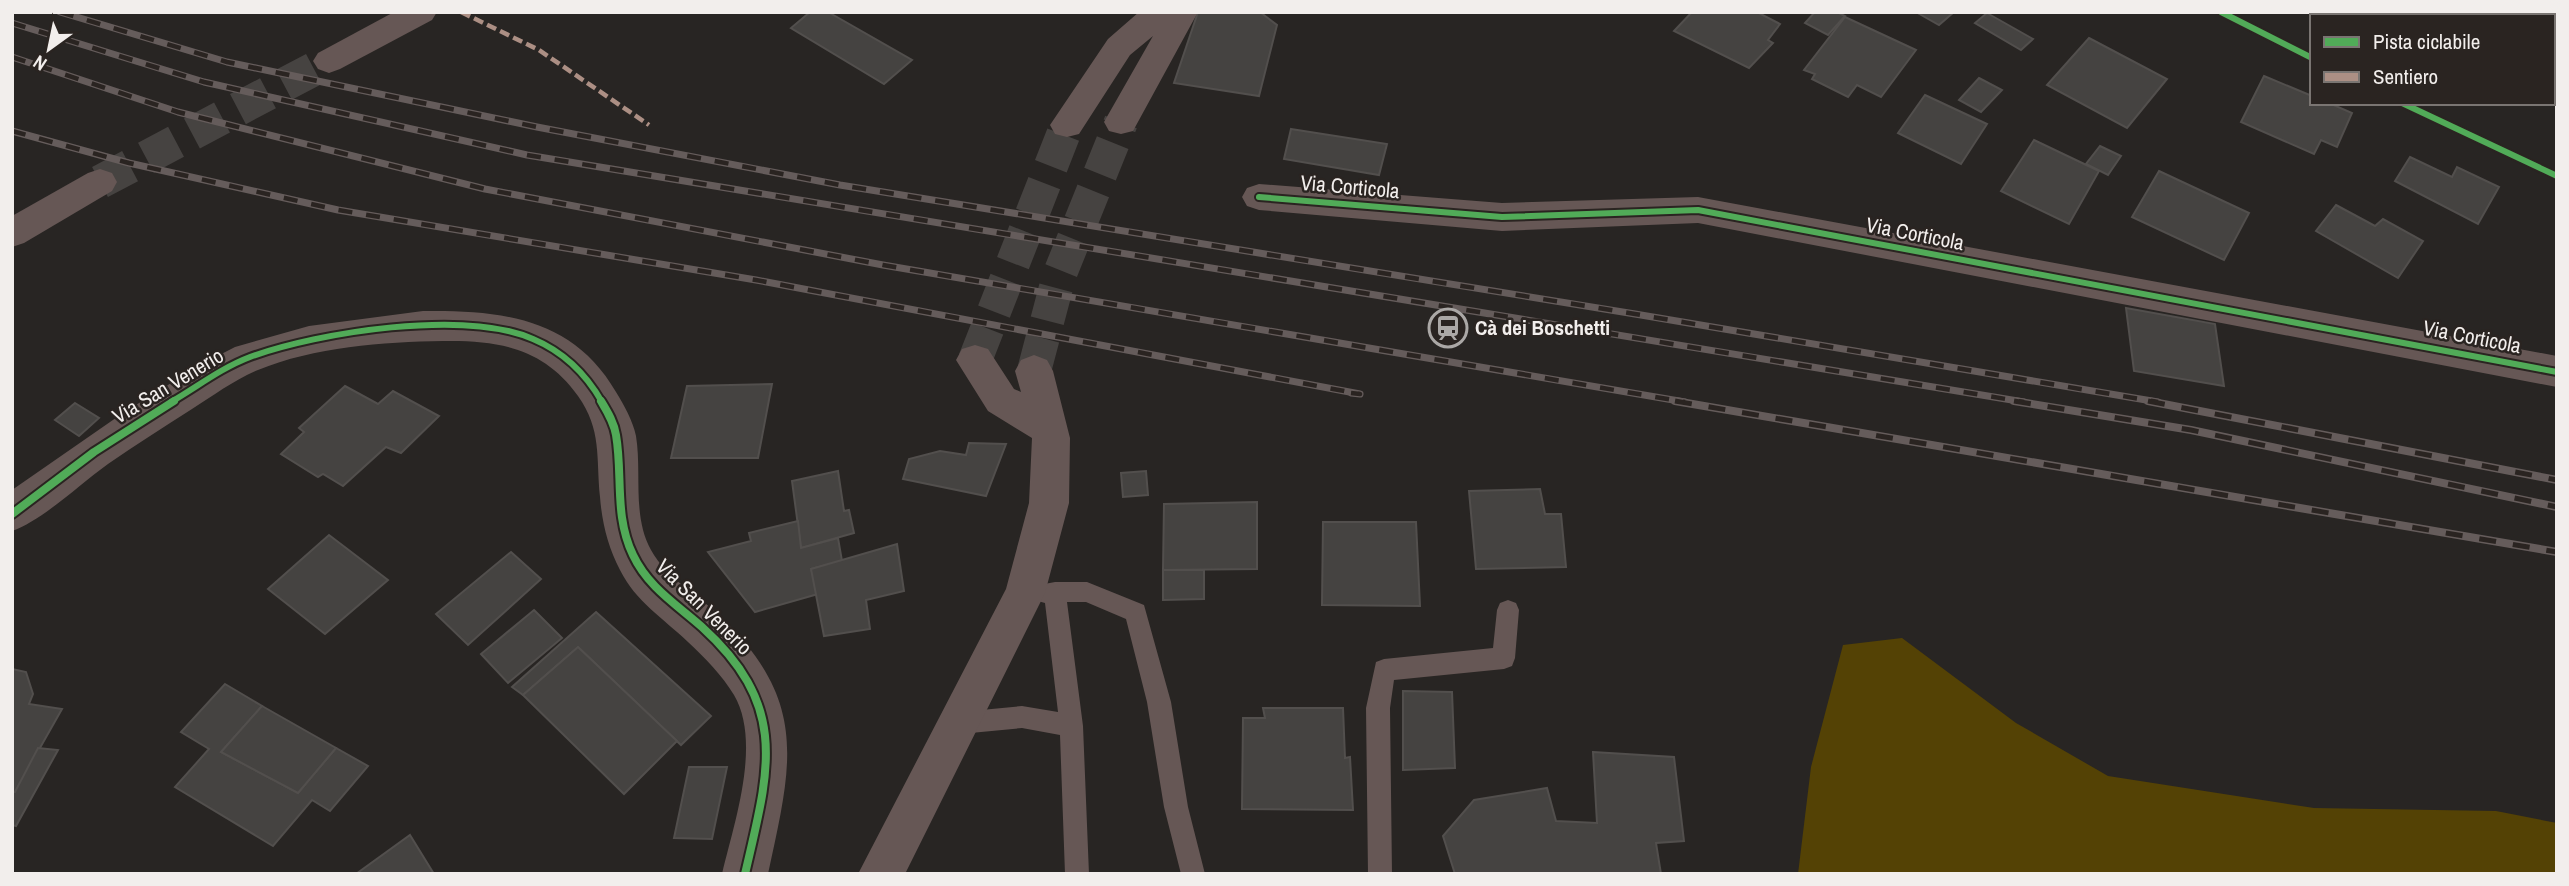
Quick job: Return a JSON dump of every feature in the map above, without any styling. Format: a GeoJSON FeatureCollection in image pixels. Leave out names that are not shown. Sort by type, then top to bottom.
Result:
{"type":"FeatureCollection","features":[{"type":"Feature","properties":{"kind":"street"},"geometry":{"type":"LineString","coordinates":[[329,61],[421,12]]}},
{"type":"Feature","properties":{"kind":"street"},"geometry":{"type":"LineString","coordinates":[[1068,125],[1119,47],[1160,12]]}},
{"type":"Feature","properties":{"kind":"street"},"geometry":{"type":"LineString","coordinates":[[1121,122],[1182,12]]}},
{"type":"Feature","properties":{"kind":"street"},"geometry":{"type":"LineString","coordinates":[[12,233],[100,182]]}},
{"type":"Feature","properties":{"kind":"street","name":"Via Corticola"},"geometry":{"type":"LineString","coordinates":[[1259,197],[1502,217],[1698,210],[2557,372]]}},
{"type":"Feature","properties":{"kind":"street","name":"Via San Venerio"},"geometry":{"type":"LineString","coordinates":[[12,514],[53,482],[158,410],[247,358],[297,344],[375,331],[456,325],[493,328],[523,335],[565,356],[592,387],[615,430],[621,515],[637,564],[663,597],[702,626],[741,665],[764,711],[769,748],[764,789],[745,874]]}},
{"type":"Feature","properties":{"kind":"street"},"geometry":{"type":"LineString","coordinates":[[975,360],[1001,400],[1048,428]]}},
{"type":"Feature","properties":{"kind":"street"},"geometry":{"type":"LineString","coordinates":[[881,874],[960,723],[1040,593],[1049,503],[1048,428],[1034,371]]}},
{"type":"Feature","properties":{"kind":"lane"},"geometry":{"type":"LineString","coordinates":[[1077,874],[1070,726],[1040,593],[1087,592],[1136,612],[1159,702],[1176,807],[1194,874]]}},
{"type":"Feature","properties":{"kind":"lane"},"geometry":{"type":"LineString","coordinates":[[1380,874],[1378,708],[1384,670],[1504,658],[1507,610]]}},
{"type":"Feature","properties":{"kind":"lane"},"geometry":{"type":"LineString","coordinates":[[960,723],[1022,717],[1070,726]]}},
{"type":"Feature","properties":{"kind":"shaded area"},"geometry":{"type":"Polygon","coordinates":[[[1902,638],[2016,723],[2108,776],[2314,808],[2496,811],[2557,823],[2557,874],[1798,874],[1811,767],[1843,645],[1902,638]]]}},
{"type":"Feature","properties":{"kind":"building"},"geometry":{"type":"Polygon","coordinates":[[[810,12],[828,12],[912,60],[884,84],[791,28],[810,12]]]}},
{"type":"Feature","properties":{"kind":"building"},"geometry":{"type":"Polygon","coordinates":[[[1198,12],[1260,12],[1277,25],[1259,96],[1174,83],[1198,12]]]}},
{"type":"Feature","properties":{"kind":"building"},"geometry":{"type":"Polygon","coordinates":[[[1692,12],[1757,12],[1780,24],[1768,40],[1773,43],[1749,68],[1674,31],[1692,12]]]}},
{"type":"Feature","properties":{"kind":"building"},"geometry":{"type":"Polygon","coordinates":[[[1815,12],[1837,12],[1845,16],[1828,35],[1805,23],[1815,12]]]}},
{"type":"Feature","properties":{"kind":"building"},"geometry":{"type":"Polygon","coordinates":[[[1916,12],[1954,12],[1939,25],[1916,12]]]}},
{"type":"Feature","properties":{"kind":"building"},"geometry":{"type":"Polygon","coordinates":[[[1987,13],[2033,39],[2021,50],[1975,23],[1987,13]]]}},
{"type":"Feature","properties":{"kind":"building"},"geometry":{"type":"Polygon","coordinates":[[[1845,17],[1916,50],[1881,97],[1857,85],[1848,97],[1812,79],[1815,74],[1804,70],[1845,17]]]}},
{"type":"Feature","properties":{"kind":"building"},"geometry":{"type":"Polygon","coordinates":[[[2089,38],[2167,79],[2127,128],[2047,85],[2089,38]]]}},
{"type":"Feature","properties":{"kind":"building"},"geometry":{"type":"Polygon","coordinates":[[[2264,76],[2310,95],[2310,105],[2334,105],[2352,113],[2337,147],[2321,140],[2314,154],[2241,122],[2264,76]]]}},
{"type":"Feature","properties":{"kind":"building"},"geometry":{"type":"Polygon","coordinates":[[[1979,78],[2002,90],[1981,112],[1959,100],[1979,78]]]}},
{"type":"Feature","properties":{"kind":"building"},"geometry":{"type":"Polygon","coordinates":[[[1925,95],[1987,124],[1961,164],[1898,133],[1925,95]]]}},
{"type":"Feature","properties":{"kind":"building"},"geometry":{"type":"Polygon","coordinates":[[[1291,129],[1387,144],[1379,175],[1284,159],[1291,129]]]}},
{"type":"Feature","properties":{"kind":"building"},"geometry":{"type":"Polygon","coordinates":[[[2034,140],[2099,171],[2069,224],[2001,191],[2034,140]]]}},
{"type":"Feature","properties":{"kind":"building"},"geometry":{"type":"Polygon","coordinates":[[[2100,146],[2121,156],[2108,175],[2086,164],[2100,146]]]}},
{"type":"Feature","properties":{"kind":"building"},"geometry":{"type":"Polygon","coordinates":[[[2410,157],[2452,177],[2457,167],[2499,187],[2478,224],[2395,181],[2410,157]]]}},
{"type":"Feature","properties":{"kind":"building"},"geometry":{"type":"Polygon","coordinates":[[[2159,171],[2249,213],[2224,260],[2132,217],[2159,171]]]}},
{"type":"Feature","properties":{"kind":"building"},"geometry":{"type":"Polygon","coordinates":[[[2336,205],[2375,226],[2383,219],[2423,241],[2398,278],[2316,231],[2336,205]]]}},
{"type":"Feature","properties":{"kind":"building"},"geometry":{"type":"Polygon","coordinates":[[[2126,308],[2215,324],[2224,386],[2134,371],[2126,308]]]}},
{"type":"Feature","properties":{"kind":"building"},"geometry":{"type":"Polygon","coordinates":[[[772,384],[758,458],[671,458],[687,386],[772,384]]]}},
{"type":"Feature","properties":{"kind":"building"},"geometry":{"type":"Polygon","coordinates":[[[345,386],[378,404],[393,391],[439,416],[401,453],[386,447],[343,486],[323,474],[318,477],[281,454],[304,432],[299,428],[345,386]]]}},
{"type":"Feature","properties":{"kind":"building"},"geometry":{"type":"Polygon","coordinates":[[[75,403],[99,418],[79,436],[55,420],[75,403]]]}},
{"type":"Feature","properties":{"kind":"building"},"geometry":{"type":"Polygon","coordinates":[[[969,443],[1006,444],[986,496],[903,479],[909,459],[940,451],[966,455],[969,443]]]}},
{"type":"Feature","properties":{"kind":"building"},"geometry":{"type":"Polygon","coordinates":[[[838,471],[844,511],[849,510],[854,533],[801,548],[792,481],[838,471]]]}},
{"type":"Feature","properties":{"kind":"building"},"geometry":{"type":"Polygon","coordinates":[[[1146,471],[1148,495],[1123,497],[1121,473],[1146,471]]]}},
{"type":"Feature","properties":{"kind":"building"},"geometry":{"type":"Polygon","coordinates":[[[1540,489],[1545,514],[1561,514],[1566,567],[1476,569],[1469,491],[1540,489]]]}},
{"type":"Feature","properties":{"kind":"building"},"geometry":{"type":"Polygon","coordinates":[[[1257,502],[1257,569],[1163,570],[1164,504],[1257,502]]]}},
{"type":"Feature","properties":{"kind":"building"},"geometry":{"type":"Polygon","coordinates":[[[798,521],[801,548],[838,538],[842,561],[811,569],[818,594],[755,612],[708,552],[751,541],[749,533],[798,521]]]}},
{"type":"Feature","properties":{"kind":"building"},"geometry":{"type":"Polygon","coordinates":[[[1323,522],[1416,522],[1420,606],[1322,605],[1323,522]]]}},
{"type":"Feature","properties":{"kind":"building"},"geometry":{"type":"Polygon","coordinates":[[[329,535],[388,580],[325,634],[268,589],[329,535]]]}},
{"type":"Feature","properties":{"kind":"building"},"geometry":{"type":"Polygon","coordinates":[[[897,544],[904,591],[866,600],[870,629],[824,636],[811,569],[897,544]]]}},
{"type":"Feature","properties":{"kind":"building"},"geometry":{"type":"Polygon","coordinates":[[[511,552],[541,579],[468,645],[436,614],[511,552]]]}},
{"type":"Feature","properties":{"kind":"building"},"geometry":{"type":"Polygon","coordinates":[[[1163,570],[1204,570],[1204,599],[1163,600],[1163,570]]]}},
{"type":"Feature","properties":{"kind":"building"},"geometry":{"type":"Polygon","coordinates":[[[534,610],[562,638],[508,683],[481,654],[534,610]]]}},
{"type":"Feature","properties":{"kind":"building"},"geometry":{"type":"Polygon","coordinates":[[[596,612],[711,716],[681,745],[578,647],[523,695],[512,687],[596,612]]]}},
{"type":"Feature","properties":{"kind":"building"},"geometry":{"type":"Polygon","coordinates":[[[578,647],[677,741],[624,794],[523,695],[578,647]]]}},
{"type":"Feature","properties":{"kind":"building"},"geometry":{"type":"Polygon","coordinates":[[[12,669],[26,672],[33,694],[29,704],[62,709],[15,792],[12,792],[12,669]]]}},
{"type":"Feature","properties":{"kind":"building"},"geometry":{"type":"Polygon","coordinates":[[[225,684],[262,706],[221,752],[298,793],[336,748],[368,766],[330,811],[312,800],[273,846],[175,787],[209,749],[181,732],[225,684]]]}},
{"type":"Feature","properties":{"kind":"building"},"geometry":{"type":"Polygon","coordinates":[[[1403,691],[1452,692],[1455,768],[1403,770],[1403,691]]]}},
{"type":"Feature","properties":{"kind":"building"},"geometry":{"type":"Polygon","coordinates":[[[262,706],[336,748],[298,793],[221,752],[262,706]]]}},
{"type":"Feature","properties":{"kind":"building"},"geometry":{"type":"Polygon","coordinates":[[[1263,708],[1343,708],[1345,758],[1350,757],[1353,810],[1242,809],[1243,718],[1265,718],[1263,708]]]}},
{"type":"Feature","properties":{"kind":"building"},"geometry":{"type":"Polygon","coordinates":[[[38,748],[58,750],[16,826],[12,825],[12,792],[15,792],[38,748]]]}},
{"type":"Feature","properties":{"kind":"building"},"geometry":{"type":"Polygon","coordinates":[[[1593,752],[1674,757],[1684,841],[1656,843],[1661,874],[1455,874],[1443,836],[1474,800],[1547,788],[1556,821],[1597,823],[1593,752]]]}},
{"type":"Feature","properties":{"kind":"building"},"geometry":{"type":"Polygon","coordinates":[[[689,767],[727,767],[712,839],[674,838],[689,767]]]}},
{"type":"Feature","properties":{"kind":"building"},"geometry":{"type":"Polygon","coordinates":[[[410,835],[434,874],[356,874],[410,835]]]}},
{"type":"Feature","properties":{"kind":"tunnel"},"geometry":{"type":"LineString","coordinates":[[100,182],[329,61]]}},
{"type":"Feature","properties":{"kind":"tunnel"},"geometry":{"type":"LineString","coordinates":[[1034,371],[1059,276],[1121,122]]}},
{"type":"Feature","properties":{"kind":"tunnel"},"geometry":{"type":"LineString","coordinates":[[975,360],[1067,125]]}},
{"type":"Feature","properties":{"kind":"railway"},"geometry":{"type":"LineString","coordinates":[[60,12],[227,62],[537,127],[840,185],[2158,402]]}},
{"type":"Feature","properties":{"kind":"railway"},"geometry":{"type":"LineString","coordinates":[[12,23],[204,82],[527,155],[2024,402]]}},
{"type":"Feature","properties":{"kind":"railway"},"geometry":{"type":"LineString","coordinates":[[12,57],[178,112],[485,189],[883,265],[1685,402]]}},
{"type":"Feature","properties":{"kind":"railway"},"geometry":{"type":"LineString","coordinates":[[12,131],[129,163],[338,210],[756,280],[1360,394],[1351,393]]}},
{"type":"Feature","properties":{"kind":"railway"},"geometry":{"type":"LineString","coordinates":[[1675,401],[2557,552]]}},
{"type":"Feature","properties":{"kind":"railway"},"geometry":{"type":"LineString","coordinates":[[2014,401],[2191,430],[2557,507]]}},
{"type":"Feature","properties":{"kind":"railway"},"geometry":{"type":"LineString","coordinates":[[2148,401],[2557,480]]}},
{"type":"Feature","properties":{"kind":"marked path"},"geometry":{"type":"LineString","coordinates":[[461,12],[539,50],[649,125]]}},
{"type":"Feature","properties":{"kind":"cycle path"},"geometry":{"type":"LineString","coordinates":[[2221,12],[2310,57]]}},
{"type":"Feature","properties":{"kind":"cycle path"},"geometry":{"type":"LineString","coordinates":[[2406,105],[2557,176]]}},
{"type":"Feature","properties":{"kind":"cycle path"},"geometry":{"type":"LineString","coordinates":[[1259,197],[1502,217],[1698,210],[2557,372]]}},
{"type":"Feature","properties":{"kind":"cycle path"},"geometry":{"type":"LineString","coordinates":[[12,514],[94,452],[204,381],[239,362],[275,349],[345,334],[423,326],[493,328],[521,334],[542,343],[579,369],[611,418],[617,436],[621,514],[627,540],[638,565],[659,591],[702,627],[731,657],[751,685],[763,713],[767,741],[766,771],[745,874]]}},
{"type":"Feature","properties":{"kind":"place","name":"Cà dei Boschetti"},"geometry":{"type":"Point","coordinates":[1448,328]}}]}
